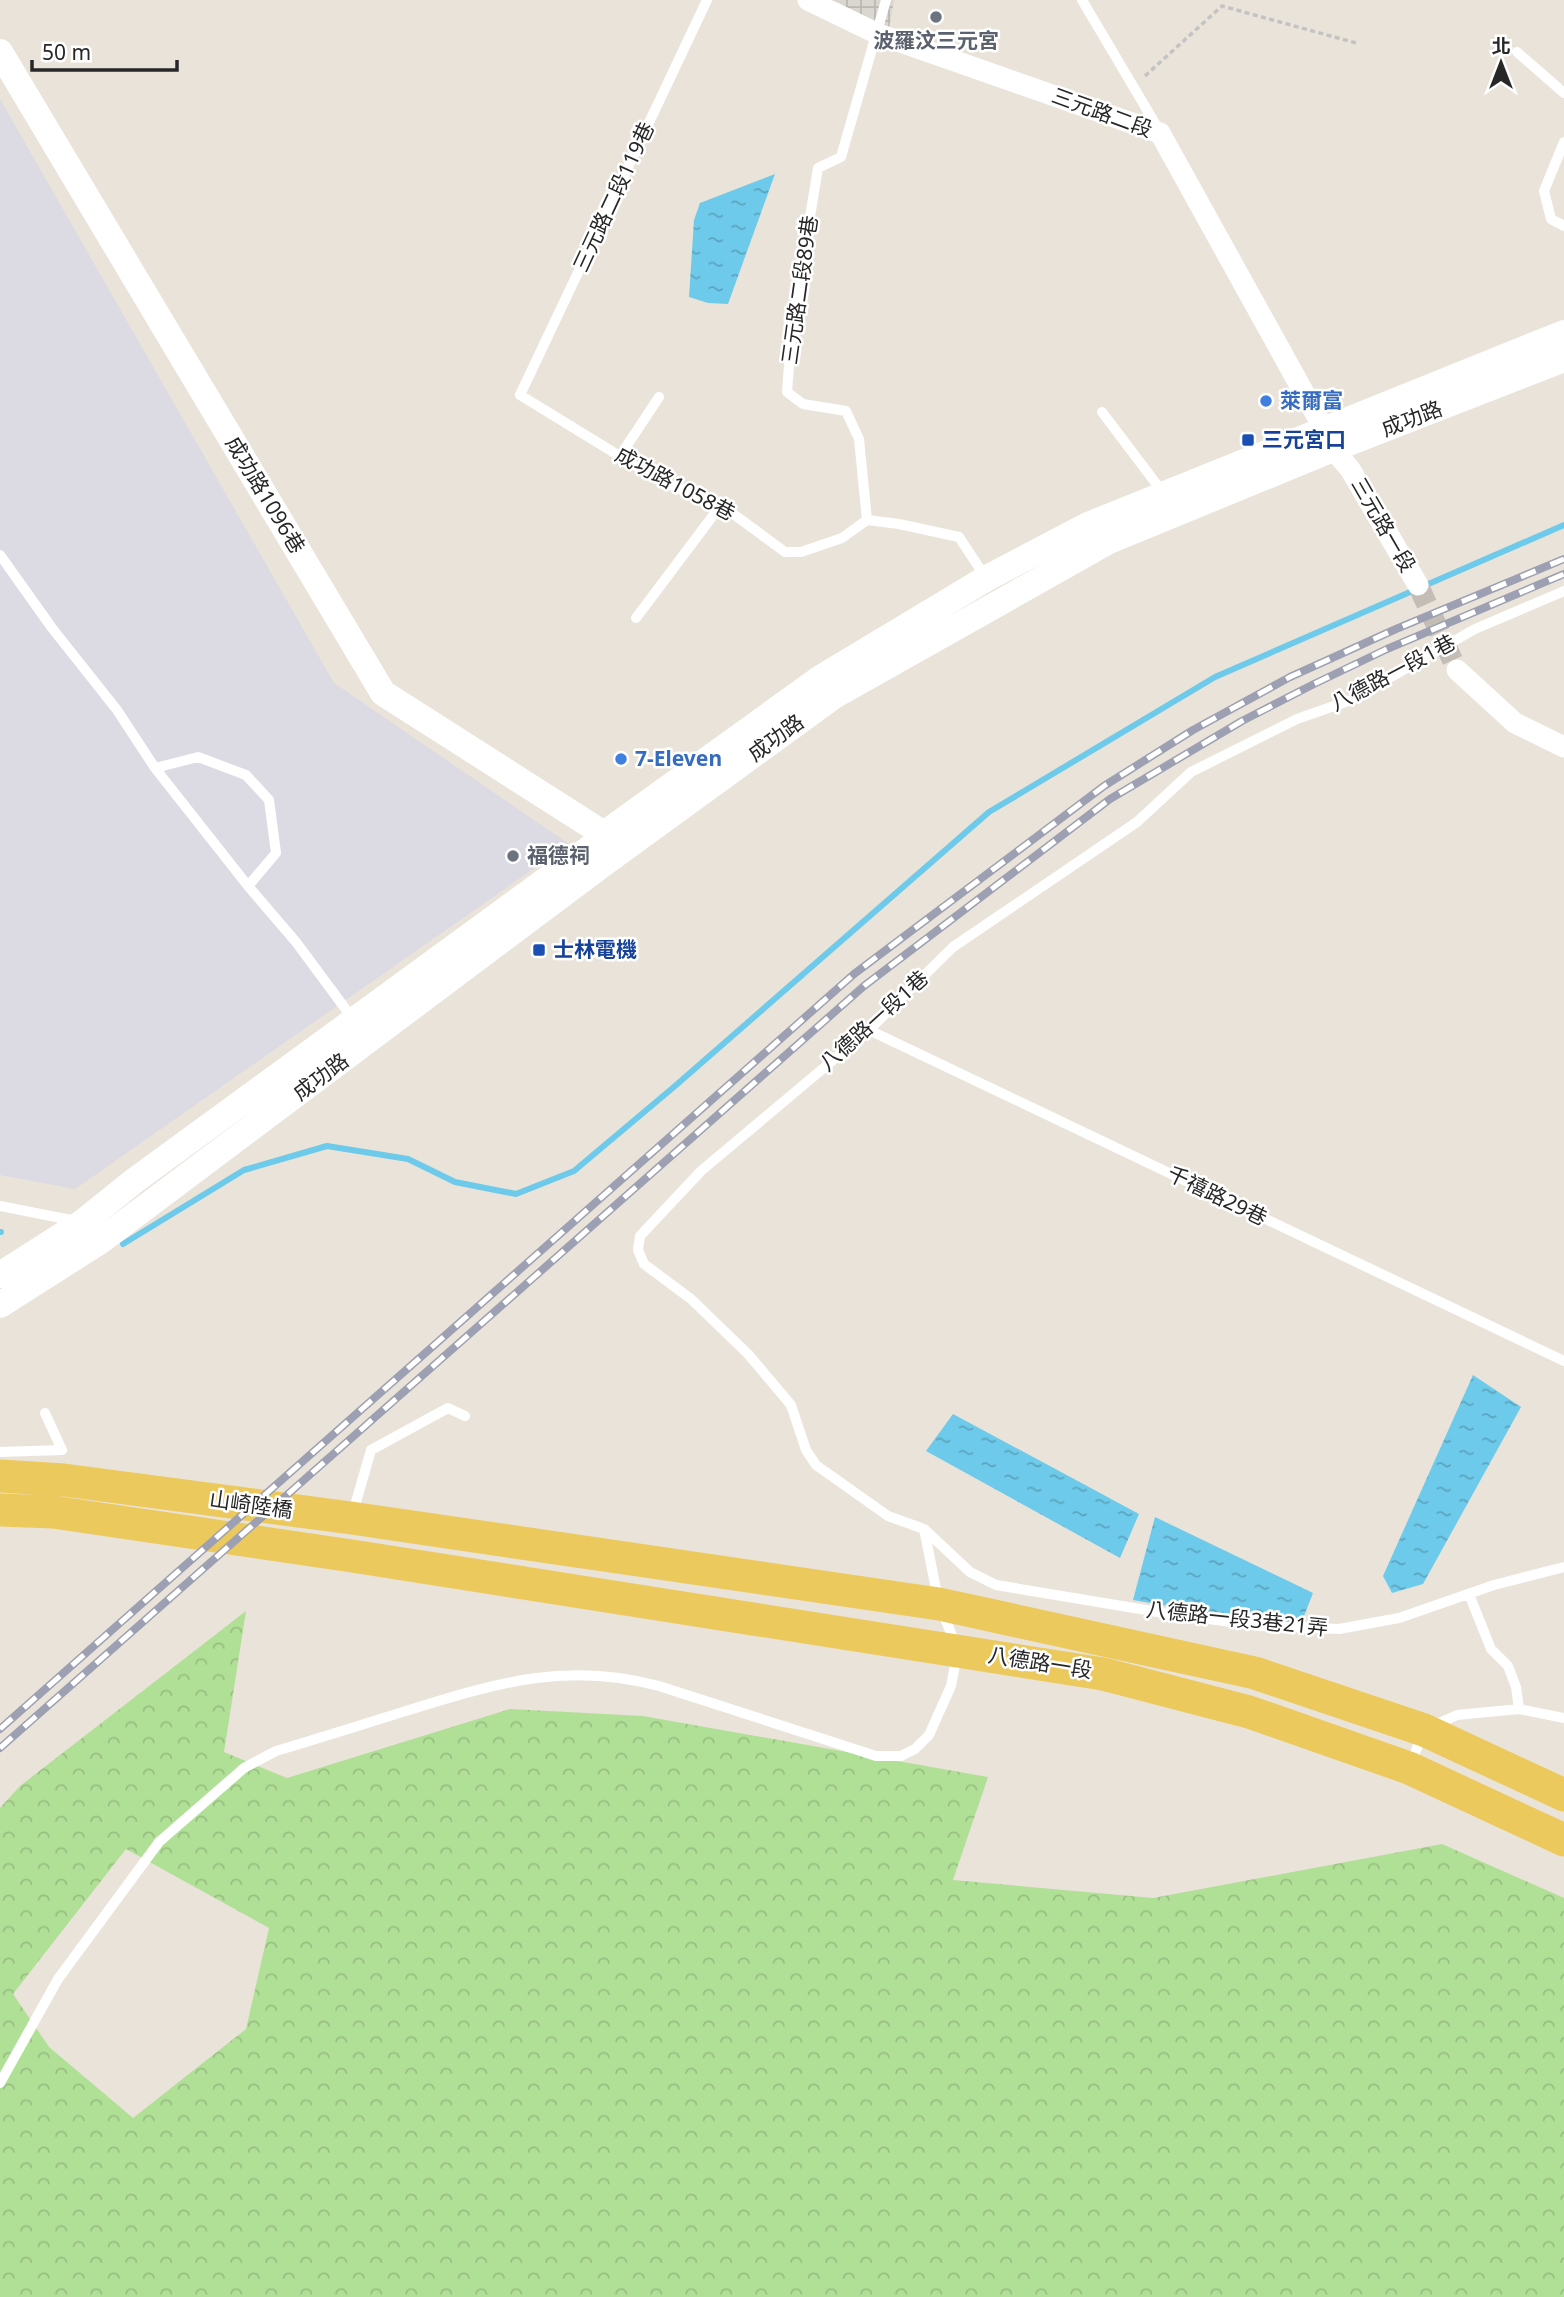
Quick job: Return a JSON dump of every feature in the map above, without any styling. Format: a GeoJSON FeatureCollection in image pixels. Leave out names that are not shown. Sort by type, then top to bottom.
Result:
{"type":"FeatureCollection","features":[{"type":"Feature","properties":{"kind":"main road","name":"山崎陸橋"},"geometry":{"type":"LineString","coordinates":[[0,1476],[65,1480],[351,1518],[501,1542]]}},
{"type":"Feature","properties":{"kind":"main road","name":"山崎陸橋"},"geometry":{"type":"LineString","coordinates":[[0,1510],[53,1512],[492,1577]]}},
{"type":"Feature","properties":{"kind":"main road","name":"八德路一段"},"geometry":{"type":"LineString","coordinates":[[501,1542],[939,1604],[1255,1673],[1424,1730],[1564,1796]]}},
{"type":"Feature","properties":{"kind":"main road","name":"八德路一段"},"geometry":{"type":"LineString","coordinates":[[492,1577],[1102,1674],[1249,1712],[1409,1768],[1564,1840]]}},
{"type":"Feature","properties":{"kind":"street","name":"三元路二段"},"geometry":{"type":"LineString","coordinates":[[808,0],[878,34],[1160,132],[1329,439]]}},
{"type":"Feature","properties":{"kind":"street","name":"成功路1096巷"},"geometry":{"type":"LineString","coordinates":[[0,52],[383,693],[613,842]]}},
{"type":"Feature","properties":{"kind":"street","name":"成功路"},"geometry":{"type":"LineString","coordinates":[[613,842],[834,696],[1109,541],[1564,333]]}},
{"type":"Feature","properties":{"kind":"street","name":"成功路"},"geometry":{"type":"LineString","coordinates":[[0,1305],[91,1232],[613,842],[819,679],[987,578],[1088,524],[1164,494],[1564,359]]}},
{"type":"Feature","properties":{"kind":"street","name":"三元路一段"},"geometry":{"type":"LineString","coordinates":[[1329,439],[1350,468],[1418,585]]}},
{"type":"Feature","properties":{"kind":"street"},"geometry":{"type":"LineString","coordinates":[[1457,670],[1515,723],[1564,747]]}},
{"type":"Feature","properties":{"kind":"street","name":"成功路"},"geometry":{"type":"LineString","coordinates":[[0,1275],[91,1232]]}},
{"type":"Feature","properties":{"kind":"lane","name":"三元路二段119巷"},"geometry":{"type":"LineString","coordinates":[[520,395],[707,0]]}},
{"type":"Feature","properties":{"kind":"lane"},"geometry":{"type":"LineString","coordinates":[[878,34],[886,0]]}},
{"type":"Feature","properties":{"kind":"lane"},"geometry":{"type":"LineString","coordinates":[[1082,0],[1160,132]]}},
{"type":"Feature","properties":{"kind":"lane","name":"三元路二段89巷"},"geometry":{"type":"LineString","coordinates":[[867,520],[859,439],[846,411],[803,404],[787,392],[792,326],[818,168],[841,157],[878,34]]}},
{"type":"Feature","properties":{"kind":"lane"},"geometry":{"type":"LineString","coordinates":[[1517,52],[1564,93]]}},
{"type":"Feature","properties":{"kind":"lane"},"geometry":{"type":"LineString","coordinates":[[1564,142],[1544,191],[1551,219],[1564,226]]}},
{"type":"Feature","properties":{"kind":"lane","name":"成功路1058巷"},"geometry":{"type":"LineString","coordinates":[[520,395],[662,482],[721,505],[785,552],[801,552],[842,538],[867,520]]}},
{"type":"Feature","properties":{"kind":"lane"},"geometry":{"type":"LineString","coordinates":[[620,456],[659,397]]}},
{"type":"Feature","properties":{"kind":"lane"},"geometry":{"type":"LineString","coordinates":[[1102,412],[1164,494]]}},
{"type":"Feature","properties":{"kind":"lane"},"geometry":{"type":"LineString","coordinates":[[636,618],[721,505]]}},
{"type":"Feature","properties":{"kind":"lane"},"geometry":{"type":"LineString","coordinates":[[867,520],[959,537],[987,578],[997,603]]}},
{"type":"Feature","properties":{"kind":"lane"},"geometry":{"type":"LineString","coordinates":[[0,555],[52,628],[117,710],[156,768],[248,886],[296,942],[362,1031]]}},
{"type":"Feature","properties":{"kind":"lane","name":"八德路一段1巷"},"geometry":{"type":"LineString","coordinates":[[924,1529],[888,1516],[816,1465],[806,1450],[791,1405],[748,1354],[691,1298],[644,1264],[638,1250],[640,1236],[701,1171],[869,1030],[953,947],[1138,822],[1191,772],[1297,719],[1351,700],[1475,629],[1564,591]]}},
{"type":"Feature","properties":{"kind":"lane"},"geometry":{"type":"LineString","coordinates":[[156,768],[198,757],[246,775],[268,800],[276,853],[248,886]]}},
{"type":"Feature","properties":{"kind":"lane","name":"千禧路29巷"},"geometry":{"type":"LineString","coordinates":[[869,1030],[1564,1361]]}},
{"type":"Feature","properties":{"kind":"lane"},"geometry":{"type":"LineString","coordinates":[[0,1206],[91,1232]]}},
{"type":"Feature","properties":{"kind":"lane"},"geometry":{"type":"LineString","coordinates":[[351,1518],[371,1450],[448,1408],[465,1416]]}},
{"type":"Feature","properties":{"kind":"lane"},"geometry":{"type":"LineString","coordinates":[[0,1452],[62,1450],[45,1413]]}},
{"type":"Feature","properties":{"kind":"lane"},"geometry":{"type":"LineString","coordinates":[[0,2083],[58,1979],[159,1842],[244,1768],[276,1751],[488,1685],[539,1676],[626,1677],[876,1756],[901,1756],[915,1748],[929,1735],[951,1686],[958,1650],[939,1604],[924,1529]]}},
{"type":"Feature","properties":{"kind":"lane","name":"八德路一段3巷21弄"},"geometry":{"type":"LineString","coordinates":[[924,1529],[970,1572],[996,1585],[1261,1626],[1339,1629],[1399,1618],[1494,1585],[1564,1567]]}},
{"type":"Feature","properties":{"kind":"lane"},"geometry":{"type":"LineString","coordinates":[[1469,1594],[1491,1649],[1508,1666],[1517,1687],[1518,1709]]}},
{"type":"Feature","properties":{"kind":"lane"},"geometry":{"type":"LineString","coordinates":[[1409,1768],[1424,1730],[1457,1715],[1518,1709],[1564,1718]]}},
{"type":"Feature","properties":{"kind":"path"},"geometry":{"type":"LineString","coordinates":[[1133,87],[1222,6],[1356,43]]}},
{"type":"Feature","properties":{"kind":"shaded area"},"geometry":{"type":"Polygon","coordinates":[[[816,0],[894,0],[888,34],[816,0]]]}},
{"type":"Feature","properties":{"kind":"shaded area"},"geometry":{"type":"Polygon","coordinates":[[[0,99],[334,683],[569,844],[75,1189],[0,1175],[0,99]]]}},
{"type":"Feature","properties":{"kind":"green space"},"geometry":{"type":"Polygon","coordinates":[[[246,1611],[224,1752],[287,1778],[510,1709],[643,1716],[988,1777],[953,1880],[1153,1898],[1442,1844],[1564,1898],[1564,2297],[0,2297],[0,1808],[20,1786],[246,1611]],[[126,1849],[13,1994],[49,2047],[133,2118],[246,2029],[269,1928],[126,1849]]]}},
{"type":"Feature","properties":{"kind":"water"},"geometry":{"type":"Polygon","coordinates":[[[775,174],[728,304],[708,303],[689,297],[694,220],[700,203],[775,174]]]}},
{"type":"Feature","properties":{"kind":"water"},"geometry":{"type":"Polygon","coordinates":[[[1473,1375],[1521,1407],[1423,1584],[1392,1593],[1383,1576],[1473,1375]]]}},
{"type":"Feature","properties":{"kind":"water"},"geometry":{"type":"Polygon","coordinates":[[[953,1414],[1139,1514],[1120,1558],[926,1451],[953,1414]]]}},
{"type":"Feature","properties":{"kind":"water"},"geometry":{"type":"Polygon","coordinates":[[[1155,1517],[1313,1593],[1299,1629],[1133,1600],[1155,1517]]]}},
{"type":"Feature","properties":{"kind":"waterway"},"geometry":{"type":"LineString","coordinates":[[123,1244],[244,1170],[327,1146],[408,1159],[455,1182],[516,1194],[574,1171],[989,812],[1215,677],[1564,525]]}},
{"type":"Feature","properties":{"kind":"tunnel"},"geometry":{"type":"LineString","coordinates":[[1418,585],[1457,670]]}},
{"type":"Feature","properties":{"kind":"railway"},"geometry":{"type":"LineString","coordinates":[[0,1729],[854,974],[1104,786],[1193,730],[1290,677],[1396,629],[1564,559]]}},
{"type":"Feature","properties":{"kind":"railway"},"geometry":{"type":"LineString","coordinates":[[0,1748],[864,986],[1110,799],[1242,721],[1314,684],[1387,649],[1564,574]]}},
{"type":"Feature","properties":{"kind":"place","name":"波羅汶三元宮"},"geometry":{"type":"Point","coordinates":[936,17]}},
{"type":"Feature","properties":{"kind":"place","name":"萊爾富"},"geometry":{"type":"Point","coordinates":[1266,401]}},
{"type":"Feature","properties":{"kind":"place","name":"三元宮口"},"geometry":{"type":"Point","coordinates":[1248,440]}},
{"type":"Feature","properties":{"kind":"place","name":"7-Eleven"},"geometry":{"type":"Point","coordinates":[621,759]}},
{"type":"Feature","properties":{"kind":"place","name":"福德祠"},"geometry":{"type":"Point","coordinates":[513,856]}},
{"type":"Feature","properties":{"kind":"place","name":"士林電機"},"geometry":{"type":"Point","coordinates":[539,950]}}]}
